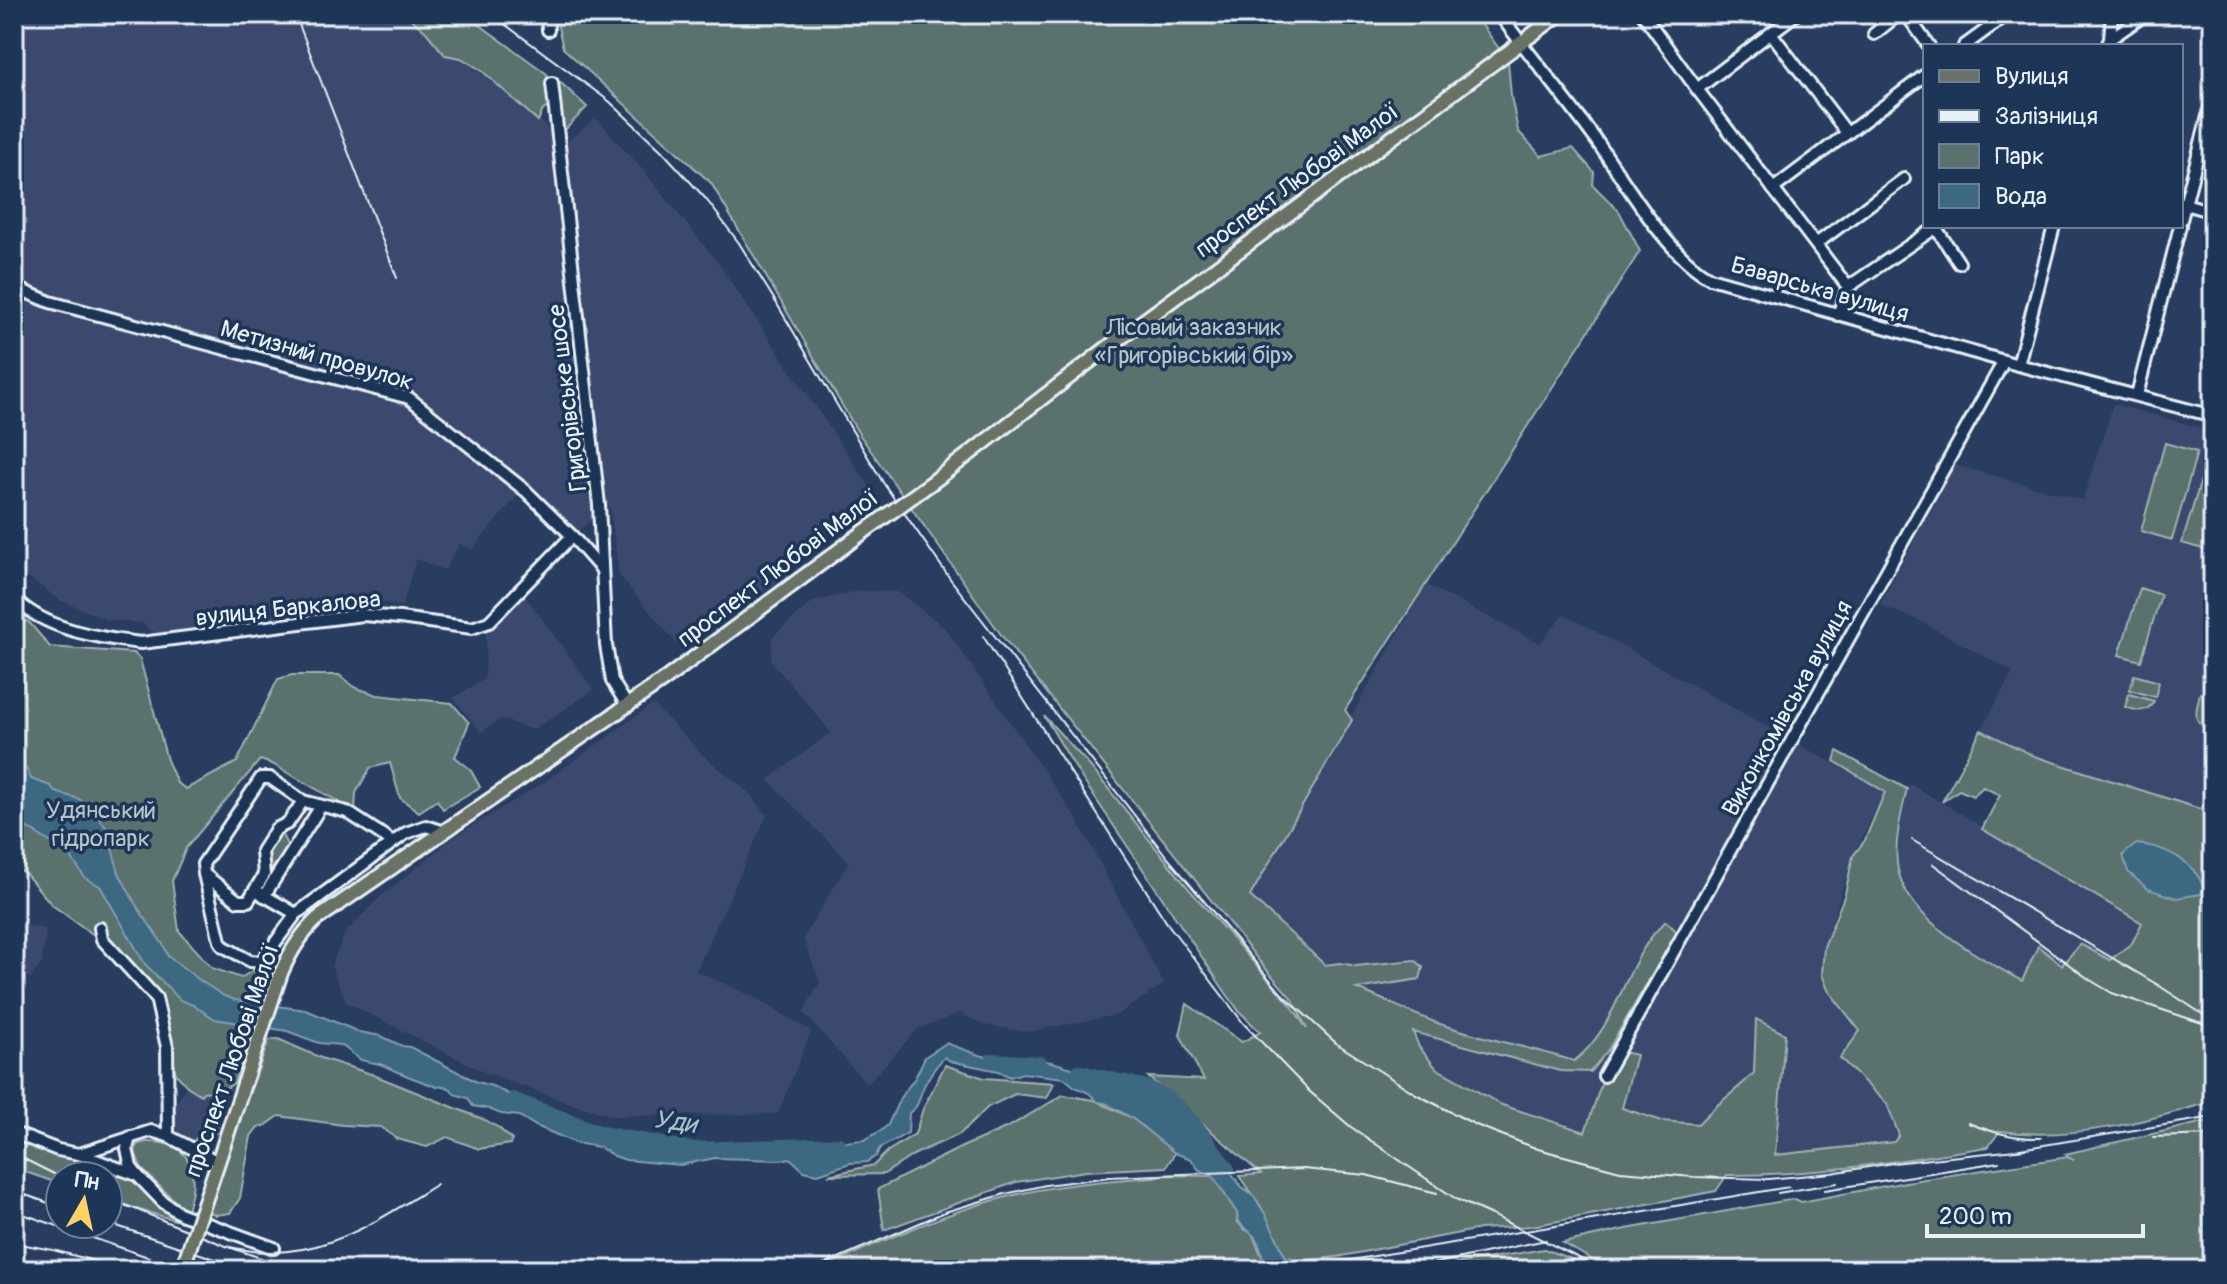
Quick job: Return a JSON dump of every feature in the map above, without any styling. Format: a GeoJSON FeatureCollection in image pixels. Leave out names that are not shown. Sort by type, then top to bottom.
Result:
{"type":"FeatureCollection","features":[{"type":"Feature","properties":{"kind":"main road","name":"проспект Любові Малої"},"geometry":{"type":"LineString","coordinates":[[182,1270],[281,973],[292,948],[317,919],[627,705],[934,481],[1115,342],[1560,14]]}},
{"type":"Feature","properties":{"kind":"street"},"geometry":{"type":"LineString","coordinates":[[547,14],[548,30]]}},
{"type":"Feature","properties":{"kind":"street","name":"Баварська вулиця"},"geometry":{"type":"LineString","coordinates":[[1499,14],[1681,258],[1710,278],[2018,365],[2213,416]]}},
{"type":"Feature","properties":{"kind":"street"},"geometry":{"type":"LineString","coordinates":[[1643,14],[1848,287]]}},
{"type":"Feature","properties":{"kind":"street"},"geometry":{"type":"LineString","coordinates":[[1697,89],[1796,14]]}},
{"type":"Feature","properties":{"kind":"street"},"geometry":{"type":"LineString","coordinates":[[1874,34],[1899,14]]}},
{"type":"Feature","properties":{"kind":"street"},"geometry":{"type":"LineString","coordinates":[[1906,14],[1928,44]]}},
{"type":"Feature","properties":{"kind":"street"},"geometry":{"type":"LineString","coordinates":[[1967,44],[2008,14]]}},
{"type":"Feature","properties":{"kind":"street"},"geometry":{"type":"LineString","coordinates":[[2109,43],[2112,14]]}},
{"type":"Feature","properties":{"kind":"street"},"geometry":{"type":"LineString","coordinates":[[2109,43],[2146,14]]}},
{"type":"Feature","properties":{"kind":"street"},"geometry":{"type":"LineString","coordinates":[[1771,33],[1847,133]]}},
{"type":"Feature","properties":{"kind":"street"},"geometry":{"type":"LineString","coordinates":[[1773,189],[1923,76]]}},
{"type":"Feature","properties":{"kind":"street","name":"Григорівське шосе"},"geometry":{"type":"LineString","coordinates":[[552,83],[599,505],[606,645],[612,681],[627,705]]}},
{"type":"Feature","properties":{"kind":"street"},"geometry":{"type":"LineString","coordinates":[[2213,97],[2183,203],[2213,212]]}},
{"type":"Feature","properties":{"kind":"street"},"geometry":{"type":"LineString","coordinates":[[1816,244],[1904,179]]}},
{"type":"Feature","properties":{"kind":"street"},"geometry":{"type":"LineString","coordinates":[[1838,315],[1848,287],[1936,228]]}},
{"type":"Feature","properties":{"kind":"street"},"geometry":{"type":"LineString","coordinates":[[1938,228],[1959,263]]}},
{"type":"Feature","properties":{"kind":"street"},"geometry":{"type":"LineString","coordinates":[[2018,365],[2053,228]]}},
{"type":"Feature","properties":{"kind":"street"},"geometry":{"type":"LineString","coordinates":[[2137,395],[2179,228]]}},
{"type":"Feature","properties":{"kind":"street","name":"Метизний провулок"},"geometry":{"type":"LineString","coordinates":[[14,287],[50,302],[409,398],[526,491],[602,570]]}},
{"type":"Feature","properties":{"kind":"street","name":"Виконкомівська вулиця"},"geometry":{"type":"LineString","coordinates":[[1604,1076],[2004,361]]}},
{"type":"Feature","properties":{"kind":"street","name":"вулиця Баркалова"},"geometry":{"type":"LineString","coordinates":[[14,598],[24,608],[61,626],[107,639],[141,643],[363,615],[478,628],[489,622],[572,536]]}},
{"type":"Feature","properties":{"kind":"street"},"geometry":{"type":"LineString","coordinates":[[387,838],[347,812],[303,801],[270,778],[261,778],[203,864],[223,946],[250,961],[261,962],[296,914],[406,833],[426,826]]}},
{"type":"Feature","properties":{"kind":"street"},"geometry":{"type":"LineString","coordinates":[[260,893],[264,875],[262,851],[276,829],[288,823],[303,801]]}},
{"type":"Feature","properties":{"kind":"street"},"geometry":{"type":"LineString","coordinates":[[204,874],[238,901],[248,901],[260,893],[321,806]]}},
{"type":"Feature","properties":{"kind":"street"},"geometry":{"type":"LineString","coordinates":[[357,869],[372,851],[407,825],[418,823],[444,832]]}},
{"type":"Feature","properties":{"kind":"street"},"geometry":{"type":"LineString","coordinates":[[260,893],[296,914]]}},
{"type":"Feature","properties":{"kind":"street"},"geometry":{"type":"LineString","coordinates":[[100,928],[102,939],[156,998],[167,1047],[168,1136]]}},
{"type":"Feature","properties":{"kind":"street"},"geometry":{"type":"LineString","coordinates":[[79,1154],[151,1131],[168,1136],[218,1162]]}},
{"type":"Feature","properties":{"kind":"street"},"geometry":{"type":"LineString","coordinates":[[14,1133],[137,1175]]}},
{"type":"Feature","properties":{"kind":"street"},"geometry":{"type":"LineString","coordinates":[[130,1137],[128,1160],[137,1175],[163,1202],[181,1214],[274,1248]]}},
{"type":"Feature","properties":{"kind":"shaded area"},"geometry":{"type":"Polygon","coordinates":[[[14,14],[409,14],[443,52],[461,58],[565,143],[596,118],[716,260],[876,496],[778,581],[682,650],[619,575],[610,505],[572,536],[523,489],[472,549],[459,544],[445,570],[416,559],[402,606],[379,602],[179,634],[151,632],[143,623],[107,620],[60,600],[14,567],[14,287],[347,380],[14,285],[14,14]]]}},
{"type":"Feature","properties":{"kind":"shaded area"},"geometry":{"type":"Polygon","coordinates":[[[2113,404],[2213,431],[2213,813],[2034,756],[1981,730],[2013,672],[1918,620],[1880,605],[1954,465],[2083,500],[2113,404]]]}},
{"type":"Feature","properties":{"kind":"shaded area"},"geometry":{"type":"Polygon","coordinates":[[[1426,585],[1540,643],[1564,614],[1885,792],[1853,856],[1824,947],[1822,974],[1828,990],[1860,1032],[1841,1059],[1887,1104],[1899,1135],[1894,1142],[1731,1165],[1594,1152],[1416,1081],[1249,896],[1426,585]]]}},
{"type":"Feature","properties":{"kind":"shaded area"},"geometry":{"type":"Polygon","coordinates":[[[858,591],[899,592],[946,629],[1076,818],[1164,984],[1117,1015],[1027,1032],[984,1025],[960,1013],[918,1029],[867,1084],[803,1012],[820,982],[803,938],[849,862],[768,780],[831,732],[771,661],[772,637],[812,602],[858,591]]]}},
{"type":"Feature","properties":{"kind":"shaded area"},"geometry":{"type":"Polygon","coordinates":[[[523,593],[594,690],[533,730],[501,719],[481,732],[453,698],[485,679],[486,635],[523,593]]]}},
{"type":"Feature","properties":{"kind":"shaded area"},"geometry":{"type":"Polygon","coordinates":[[[653,704],[706,758],[747,791],[767,815],[696,971],[754,997],[811,1031],[778,1114],[613,1116],[572,1104],[484,1072],[346,1002],[331,966],[345,933],[381,896],[453,838],[546,781],[653,704]]]}},
{"type":"Feature","properties":{"kind":"shaded area"},"geometry":{"type":"Polygon","coordinates":[[[1910,784],[2143,922],[2132,943],[2109,960],[2062,965],[2038,947],[2023,981],[1959,944],[1920,911],[1909,897],[1898,873],[1899,834],[1910,784]]]}},
{"type":"Feature","properties":{"kind":"shaded area"},"geometry":{"type":"Polygon","coordinates":[[[14,923],[46,929],[42,963],[31,978],[14,974],[14,923]]]}},
{"type":"Feature","properties":{"kind":"shaded area"},"geometry":{"type":"Polygon","coordinates":[[[234,1083],[220,1111],[205,1124],[193,1145],[168,1136],[171,1110],[187,1086],[201,1095],[203,1092],[223,1090],[234,1083]]]}},
{"type":"Feature","properties":{"kind":"shaded area"},"geometry":{"type":"Polygon","coordinates":[[[38,1258],[83,1270],[33,1270],[38,1258]]]}},
{"type":"Feature","properties":{"kind":"green space"},"geometry":{"type":"Polygon","coordinates":[[[405,14],[465,14],[547,74],[549,107],[543,110],[538,121],[481,70],[461,58],[445,55],[426,32],[405,14]]]}},
{"type":"Feature","properties":{"kind":"green space","name":"Лісовий заказник «Григорівський бір»"},"geometry":{"type":"Polygon","coordinates":[[[555,14],[1474,14],[1508,61],[1518,131],[1541,156],[1573,148],[1594,172],[1593,185],[1619,211],[1640,251],[1345,710],[1352,720],[1250,896],[1325,965],[1340,963],[1356,966],[1415,960],[1423,967],[1420,979],[1357,989],[1443,1025],[1574,1061],[1602,1030],[1640,954],[1666,921],[1677,932],[1608,1050],[1590,1072],[1560,1071],[1413,1032],[1419,1047],[1436,1068],[1502,1105],[1585,1132],[1604,1076],[1618,1051],[1636,1055],[1622,1108],[1662,1121],[1698,1124],[1754,1073],[1756,1019],[1785,1034],[1775,1155],[1894,1142],[1899,1135],[1887,1104],[1840,1058],[1860,1031],[1828,990],[1822,974],[1824,947],[1845,894],[1853,856],[1865,840],[1885,792],[1834,761],[1837,751],[1907,789],[1896,853],[1906,892],[1918,908],[1950,937],[2005,972],[2022,981],[2038,946],[2062,965],[2080,944],[2110,960],[2132,943],[2142,923],[1982,829],[2000,795],[1983,787],[1973,796],[1959,790],[1942,802],[1981,730],[2034,756],[2213,813],[2213,1101],[2108,1128],[2054,1133],[2000,1131],[1988,1147],[1923,1157],[1826,1170],[1727,1175],[1716,1191],[1532,1226],[1480,1229],[1337,1257],[1294,1262],[1286,1258],[1260,1205],[1239,1176],[1261,1174],[1148,1077],[1204,1080],[1180,1035],[1187,1004],[1242,1042],[1260,1032],[1226,993],[1081,777],[1044,716],[1090,766],[1189,889],[1291,1005],[1307,1029],[1293,1000],[1002,636],[859,434],[711,183],[563,48],[555,14]]]}},
{"type":"Feature","properties":{"kind":"green space"},"geometry":{"type":"Polygon","coordinates":[[[560,82],[587,107],[564,131],[558,100],[560,82]]]}},
{"type":"Feature","properties":{"kind":"green space"},"geometry":{"type":"Polygon","coordinates":[[[2165,443],[2197,452],[2172,540],[2141,531],[2165,443]]]}},
{"type":"Feature","properties":{"kind":"green space"},"geometry":{"type":"Polygon","coordinates":[[[2208,457],[2213,458],[2213,552],[2182,543],[2208,457]]]}},
{"type":"Feature","properties":{"kind":"green space"},"geometry":{"type":"Polygon","coordinates":[[[2140,588],[2161,595],[2141,661],[2119,655],[2140,588]]]}},
{"type":"Feature","properties":{"kind":"green space","name":"Удянський гідропарк"},"geometry":{"type":"Polygon","coordinates":[[[19,618],[29,622],[50,647],[134,653],[140,659],[167,760],[177,783],[186,789],[237,762],[278,679],[292,675],[339,675],[354,687],[377,695],[452,703],[469,723],[455,757],[470,769],[480,787],[443,809],[437,800],[419,812],[400,798],[390,763],[370,768],[356,793],[355,811],[260,760],[186,848],[172,881],[179,931],[212,968],[241,978],[261,965],[272,969],[234,1083],[223,1090],[203,1092],[201,1095],[187,1086],[176,1074],[158,996],[98,938],[52,905],[25,873],[14,868],[14,628],[19,618]]]}},
{"type":"Feature","properties":{"kind":"green space"},"geometry":{"type":"Polygon","coordinates":[[[2134,675],[2159,682],[2155,697],[2130,690],[2134,675]]]}},
{"type":"Feature","properties":{"kind":"green space"},"geometry":{"type":"Polygon","coordinates":[[[2200,693],[2213,696],[2213,730],[2201,724],[2196,716],[2200,693]]]}},
{"type":"Feature","properties":{"kind":"green space"},"geometry":{"type":"Polygon","coordinates":[[[2129,694],[2154,701],[2145,710],[2125,707],[2129,694]]]}},
{"type":"Feature","properties":{"kind":"green space"},"geometry":{"type":"Polygon","coordinates":[[[280,831],[288,847],[270,871],[265,853],[280,831]]]}},
{"type":"Feature","properties":{"kind":"green space"},"geometry":{"type":"Polygon","coordinates":[[[278,1039],[485,1120],[512,1140],[510,1144],[479,1149],[447,1137],[427,1147],[397,1139],[381,1127],[279,1116],[258,1127],[251,1136],[240,1198],[230,1213],[216,1215],[208,1211],[246,1090],[252,1087],[269,1040],[278,1039]]]}},
{"type":"Feature","properties":{"kind":"green space"},"geometry":{"type":"Polygon","coordinates":[[[945,1065],[984,1078],[1054,1083],[1047,1098],[1015,1094],[988,1107],[960,1134],[915,1154],[884,1174],[828,1175],[874,1165],[888,1151],[915,1134],[923,1109],[945,1065]]]}},
{"type":"Feature","properties":{"kind":"green space"},"geometry":{"type":"Polygon","coordinates":[[[1063,1095],[1094,1100],[1132,1118],[1175,1153],[1166,1167],[1086,1171],[1016,1182],[884,1230],[878,1189],[1010,1126],[1063,1095]]]}},
{"type":"Feature","properties":{"kind":"green space"},"geometry":{"type":"Polygon","coordinates":[[[219,1110],[217,1129],[212,1138],[203,1144],[193,1145],[200,1130],[219,1110]]]}},
{"type":"Feature","properties":{"kind":"green space"},"geometry":{"type":"Polygon","coordinates":[[[2213,1120],[2213,1270],[1610,1270],[1563,1243],[1795,1199],[1801,1202],[2068,1157],[2074,1160],[2065,1154],[2213,1120]]]}},
{"type":"Feature","properties":{"kind":"green space"},"geometry":{"type":"Polygon","coordinates":[[[14,1140],[81,1160],[44,1160],[44,1178],[14,1168],[14,1140]]]}},
{"type":"Feature","properties":{"kind":"green space"},"geometry":{"type":"Polygon","coordinates":[[[163,1143],[184,1154],[192,1174],[186,1212],[141,1168],[135,1151],[138,1144],[163,1143]]]}},
{"type":"Feature","properties":{"kind":"green space"},"geometry":{"type":"Polygon","coordinates":[[[1162,1175],[1213,1176],[1237,1213],[1237,1221],[1252,1233],[1263,1259],[1259,1262],[1261,1270],[816,1270],[927,1223],[995,1200],[1054,1187],[1162,1175]]]}},
{"type":"Feature","properties":{"kind":"green space"},"geometry":{"type":"Polygon","coordinates":[[[124,1177],[138,1182],[156,1202],[182,1222],[124,1206],[124,1177]]]}},
{"type":"Feature","properties":{"kind":"green space"},"geometry":{"type":"Polygon","coordinates":[[[1544,1249],[1601,1270],[1419,1270],[1544,1249]]]}},
{"type":"Feature","properties":{"kind":"water"},"geometry":{"type":"Polygon","coordinates":[[[14,760],[26,768],[31,779],[51,786],[55,792],[79,799],[93,810],[110,833],[119,873],[168,956],[224,996],[306,1010],[359,1032],[381,1036],[553,1116],[638,1140],[722,1151],[864,1140],[888,1125],[925,1057],[946,1043],[1005,1061],[1052,1062],[1101,1079],[1132,1085],[1174,1102],[1202,1128],[1241,1186],[1253,1195],[1286,1258],[1294,1262],[1292,1270],[1263,1270],[1257,1241],[1240,1223],[1213,1176],[1199,1170],[1191,1159],[1175,1153],[1132,1118],[1098,1102],[1064,1078],[1023,1073],[1010,1077],[945,1057],[909,1113],[908,1133],[880,1148],[876,1156],[867,1162],[850,1163],[818,1174],[804,1171],[790,1158],[715,1158],[680,1165],[626,1160],[599,1147],[576,1143],[519,1116],[473,1106],[468,1098],[454,1094],[444,1086],[437,1087],[380,1064],[361,1060],[341,1045],[319,1043],[287,1031],[215,1019],[180,1000],[145,964],[100,886],[85,878],[69,854],[14,817],[14,760]]]}},
{"type":"Feature","properties":{"kind":"water"},"geometry":{"type":"Polygon","coordinates":[[[2136,844],[2167,851],[2185,862],[2204,887],[2201,894],[2176,898],[2148,889],[2128,872],[2123,855],[2136,844]]]}},
{"type":"Feature","properties":{"kind":"waterway","name":"Уди"},"geometry":{"type":"LineString","coordinates":[[991,1059],[1040,1062]]}},
{"type":"Feature","properties":{"kind":"waterway","name":"Уди"},"geometry":{"type":"LineString","coordinates":[[1078,1070],[1139,1084],[1167,1097],[1191,1118],[1229,1169]]}},
{"type":"Feature","properties":{"kind":"waterway","name":"Уди"},"geometry":{"type":"LineString","coordinates":[[513,1098],[602,1132],[692,1148],[839,1143]]}},
{"type":"Feature","properties":{"kind":"railway"},"geometry":{"type":"LineString","coordinates":[[295,14],[397,278]]}},
{"type":"Feature","properties":{"kind":"railway"},"geometry":{"type":"LineString","coordinates":[[491,14],[609,101],[661,150],[706,199],[739,243],[774,299],[884,484],[951,580],[1167,857],[1281,993],[1337,1044],[1416,1094],[1476,1125],[1538,1149],[1620,1171],[1769,1179],[2025,1149]]}},
{"type":"Feature","properties":{"kind":"railway"},"geometry":{"type":"LineString","coordinates":[[983,636],[1167,923],[1244,1024],[1309,1091],[1351,1127],[1456,1199],[1603,1270]]}},
{"type":"Feature","properties":{"kind":"railway"},"geometry":{"type":"LineString","coordinates":[[1912,840],[2158,985],[2213,1021]]}},
{"type":"Feature","properties":{"kind":"railway"},"geometry":{"type":"LineString","coordinates":[[1933,864],[2112,993],[2205,1024]]}},
{"type":"Feature","properties":{"kind":"railway"},"geometry":{"type":"LineString","coordinates":[[2014,1150],[2213,1117]]}},
{"type":"Feature","properties":{"kind":"railway"},"geometry":{"type":"LineString","coordinates":[[1968,1123],[2003,1134],[2041,1138]]}},
{"type":"Feature","properties":{"kind":"railway"},"geometry":{"type":"LineString","coordinates":[[2153,1137],[2213,1135]]}},
{"type":"Feature","properties":{"kind":"railway"},"geometry":{"type":"LineString","coordinates":[[14,1154],[44,1169]]}},
{"type":"Feature","properties":{"kind":"railway"},"geometry":{"type":"LineString","coordinates":[[1825,1190],[1999,1162]]}},
{"type":"Feature","properties":{"kind":"railway"},"geometry":{"type":"LineString","coordinates":[[811,1270],[945,1212],[1046,1185],[1109,1177],[1304,1169],[1366,1175],[1437,1193]]}},
{"type":"Feature","properties":{"kind":"railway"},"geometry":{"type":"LineString","coordinates":[[1778,1193],[1837,1183]]}},
{"type":"Feature","properties":{"kind":"railway"},"geometry":{"type":"LineString","coordinates":[[226,1246],[285,1252],[312,1247],[363,1228],[437,1184]]}},
{"type":"Feature","properties":{"kind":"railway"},"geometry":{"type":"LineString","coordinates":[[1291,1270],[1789,1187]]}},
{"type":"Feature","properties":{"kind":"railway"},"geometry":{"type":"LineString","coordinates":[[14,1191],[44,1201]]}},
{"type":"Feature","properties":{"kind":"railway"},"geometry":{"type":"LineString","coordinates":[[124,1205],[226,1246],[296,1270]]}},
{"type":"Feature","properties":{"kind":"railway"},"geometry":{"type":"LineString","coordinates":[[14,1211],[186,1270]]}},
{"type":"Feature","properties":{"kind":"railway"},"geometry":{"type":"LineString","coordinates":[[124,1228],[248,1270]]}},
{"type":"Feature","properties":{"kind":"railway"},"geometry":{"type":"LineString","coordinates":[[1404,1270],[1546,1240]]}},
{"type":"Feature","properties":{"kind":"railway"},"geometry":{"type":"LineString","coordinates":[[14,1243],[128,1270]]}}]}
